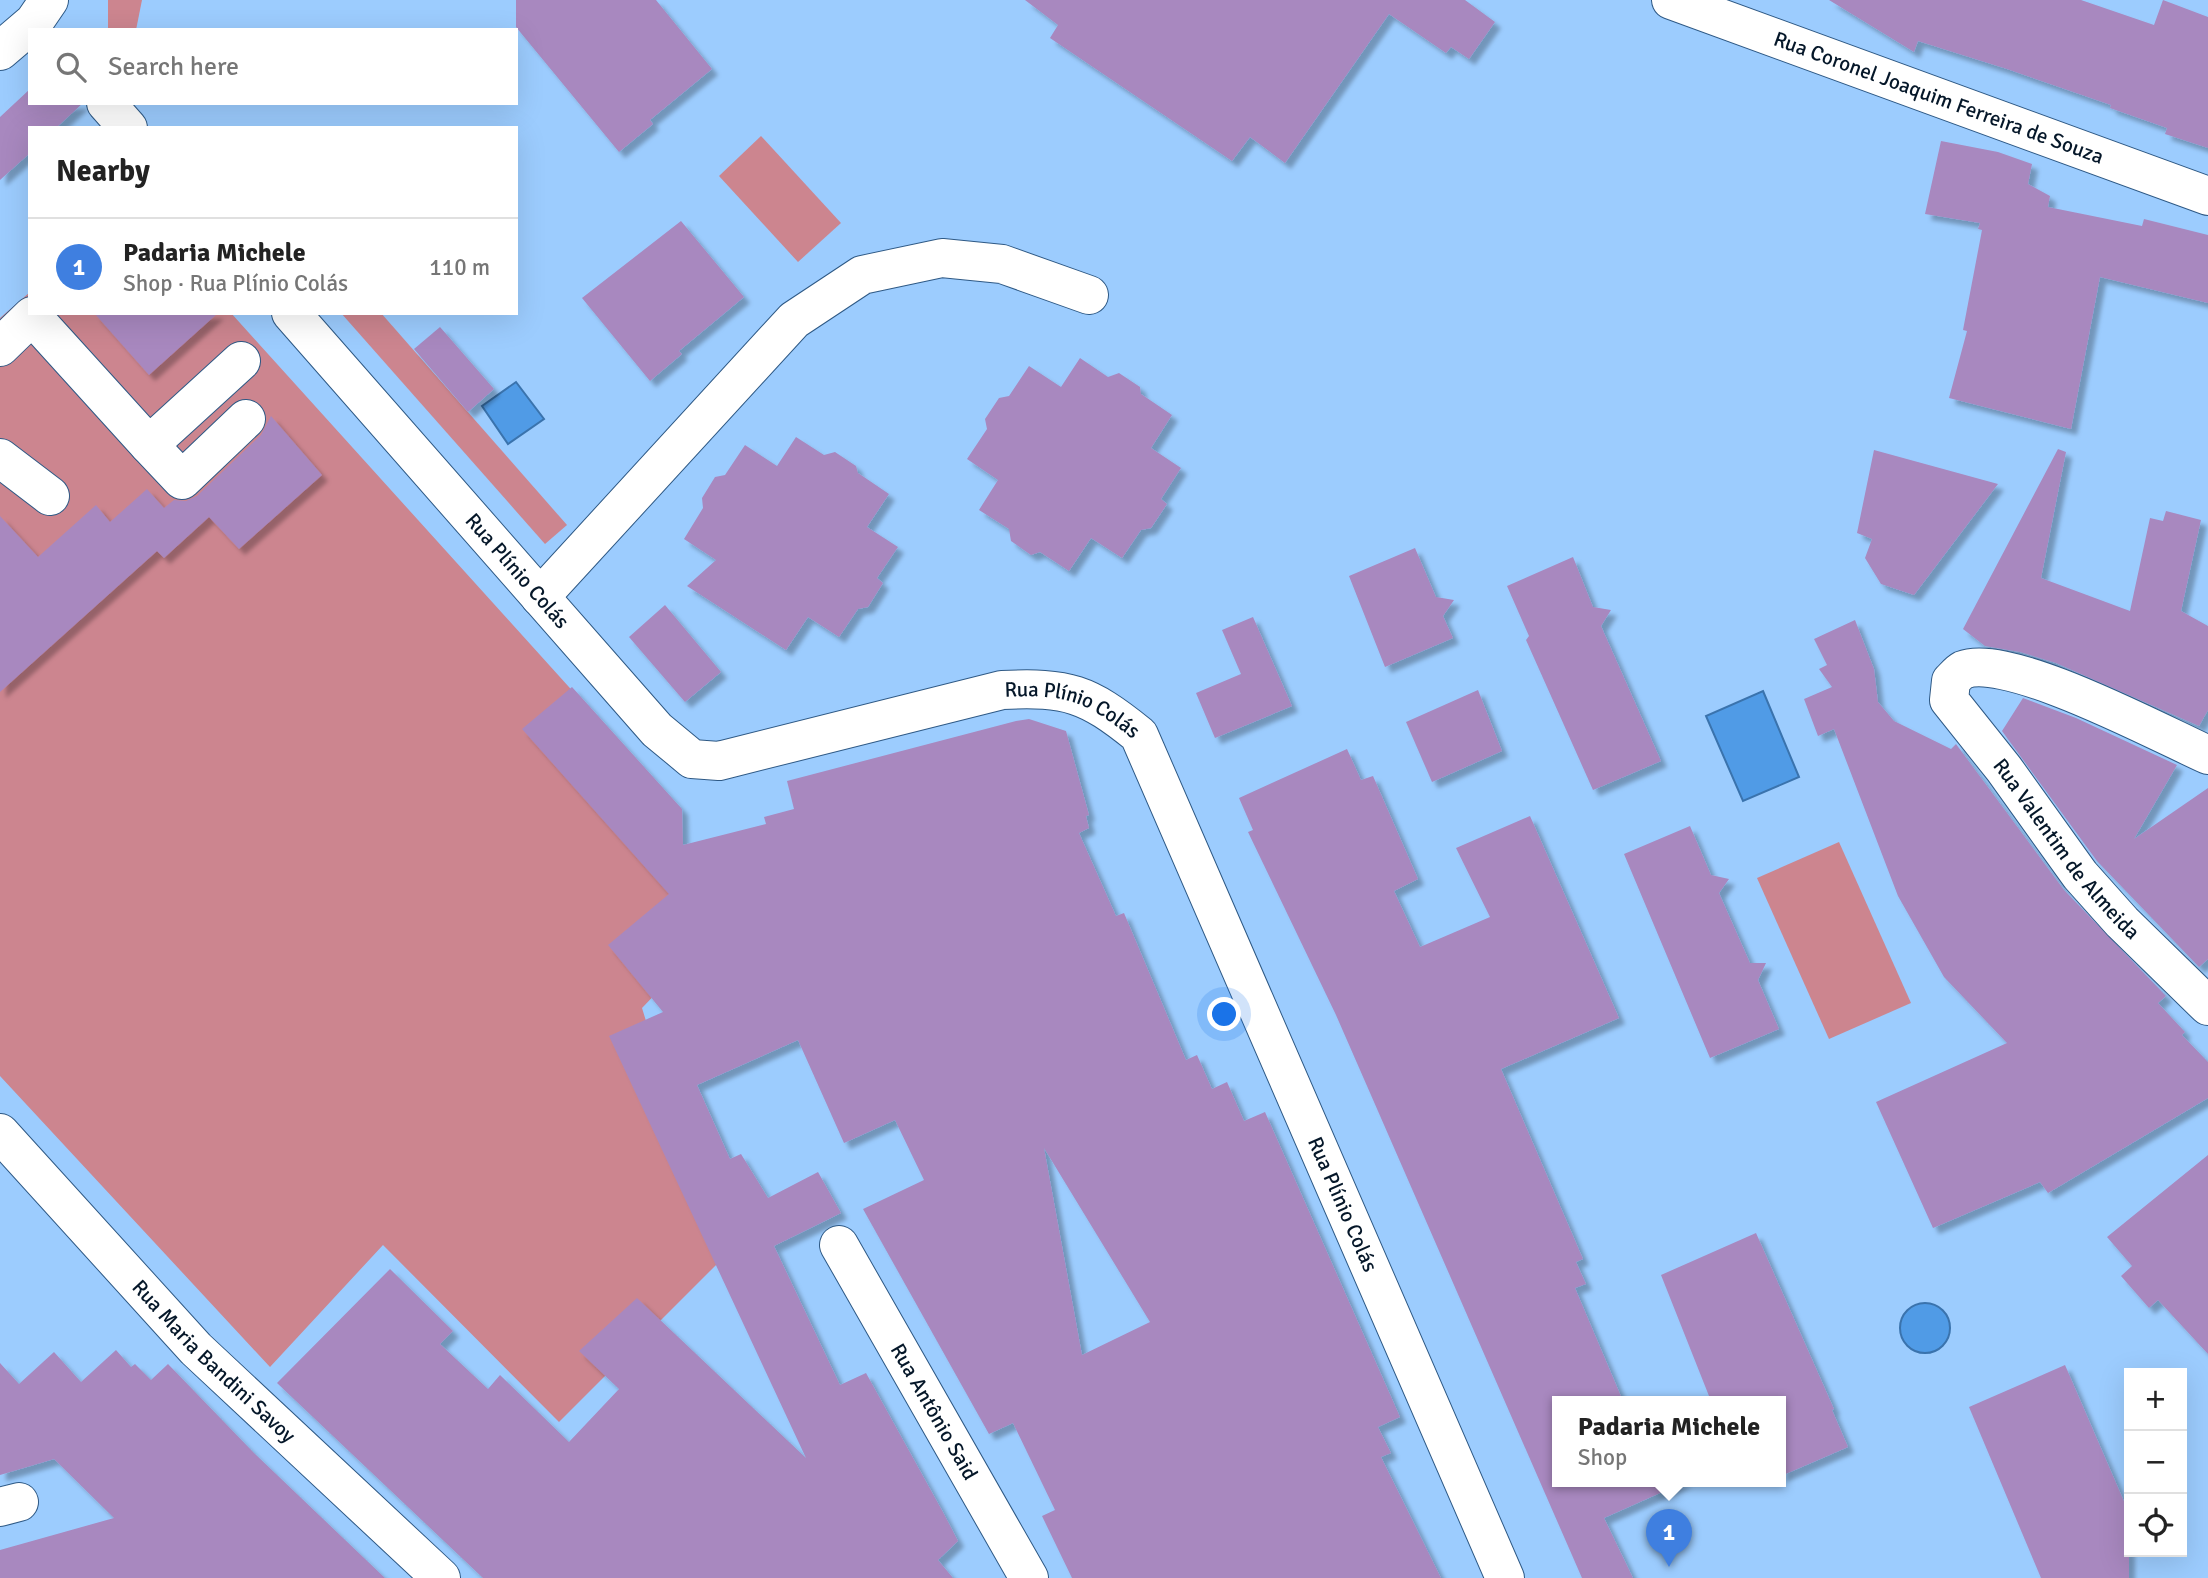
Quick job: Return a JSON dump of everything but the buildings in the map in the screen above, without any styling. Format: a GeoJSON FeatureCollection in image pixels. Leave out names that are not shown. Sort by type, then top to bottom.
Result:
{"type":"FeatureCollection","features":[{"type":"Feature","properties":{"kind":"street","name":"Rua Coronel Joaquim Ferreira de Souza"},"geometry":{"type":"LineString","coordinates":[[1671,0],[2208,196]]}},
{"type":"Feature","properties":{"kind":"street"},"geometry":{"type":"LineString","coordinates":[[0,51],[28,28]]}},
{"type":"Feature","properties":{"kind":"street"},"geometry":{"type":"LineString","coordinates":[[108,105],[126,126]]}},
{"type":"Feature","properties":{"kind":"street"},"geometry":{"type":"LineString","coordinates":[[540,597],[794,320],[862,275],[942,258],[1002,264],[1090,295]]}},
{"type":"Feature","properties":{"kind":"street","name":"Rua Plínio Colás"},"geometry":{"type":"LineString","coordinates":[[293,315],[657,730],[692,759],[719,761],[1002,690],[1049,688],[1101,705],[1139,735],[1505,1578]]}},
{"type":"Feature","properties":{"kind":"street"},"geometry":{"type":"LineString","coordinates":[[0,347],[32,317],[182,480],[246,419]]}},
{"type":"Feature","properties":{"kind":"street"},"geometry":{"type":"LineString","coordinates":[[149,445],[241,361]]}},
{"type":"Feature","properties":{"kind":"street"},"geometry":{"type":"LineString","coordinates":[[0,458],[50,496]]}},
{"type":"Feature","properties":{"kind":"street","name":"Rua Valentim de Almeida"},"geometry":{"type":"LineString","coordinates":[[2208,755],[2059,686],[1987,668],[1962,670],[1951,681],[1949,700],[2004,769],[2080,875],[2122,922],[2208,1006]]}},
{"type":"Feature","properties":{"kind":"street","name":"Rua Maria Bandini Savoy"},"geometry":{"type":"LineString","coordinates":[[0,1133],[196,1349],[440,1578]]}},
{"type":"Feature","properties":{"kind":"street","name":"Rua Antônio Said"},"geometry":{"type":"LineString","coordinates":[[839,1245],[1030,1578]]}},
{"type":"Feature","properties":{"kind":"shaded area"},"geometry":{"type":"Polygon","coordinates":[[[108,0],[142,0],[136,28],[108,28],[108,0]]]}},
{"type":"Feature","properties":{"kind":"shaded area"},"geometry":{"type":"Polygon","coordinates":[[[761,136],[841,223],[798,262],[719,176],[761,136]]]}},
{"type":"Feature","properties":{"kind":"shaded area"},"geometry":{"type":"Polygon","coordinates":[[[28,294],[28,315],[233,315],[671,800],[691,957],[642,1008],[720,1261],[559,1422],[383,1245],[270,1367],[0,1076],[0,318],[28,294]]]}},
{"type":"Feature","properties":{"kind":"shaded area"},"geometry":{"type":"Polygon","coordinates":[[[343,315],[383,315],[567,525],[545,544],[343,315]]]}},
{"type":"Feature","properties":{"kind":"shaded area"},"geometry":{"type":"Polygon","coordinates":[[[1839,842],[1911,1003],[1829,1039],[1757,878],[1839,842]]]}},
{"type":"Feature","properties":{"kind":"water"},"geometry":{"type":"Polygon","coordinates":[[[516,382],[544,419],[508,444],[482,406],[516,382]]]}},
{"type":"Feature","properties":{"kind":"water"},"geometry":{"type":"Polygon","coordinates":[[[1763,691],[1799,777],[1743,801],[1706,716],[1763,691]]]}},
{"type":"Feature","properties":{"kind":"water"},"geometry":{"type":"Polygon","coordinates":[[[1925,1303],[1943,1310],[1950,1328],[1943,1346],[1925,1353],[1907,1346],[1900,1328],[1907,1310],[1925,1303]]]}},
{"type":"Feature","properties":{"kind":"place","name":"Padaria Michele"},"geometry":{"type":"Point","coordinates":[1669,1567]}}]}
